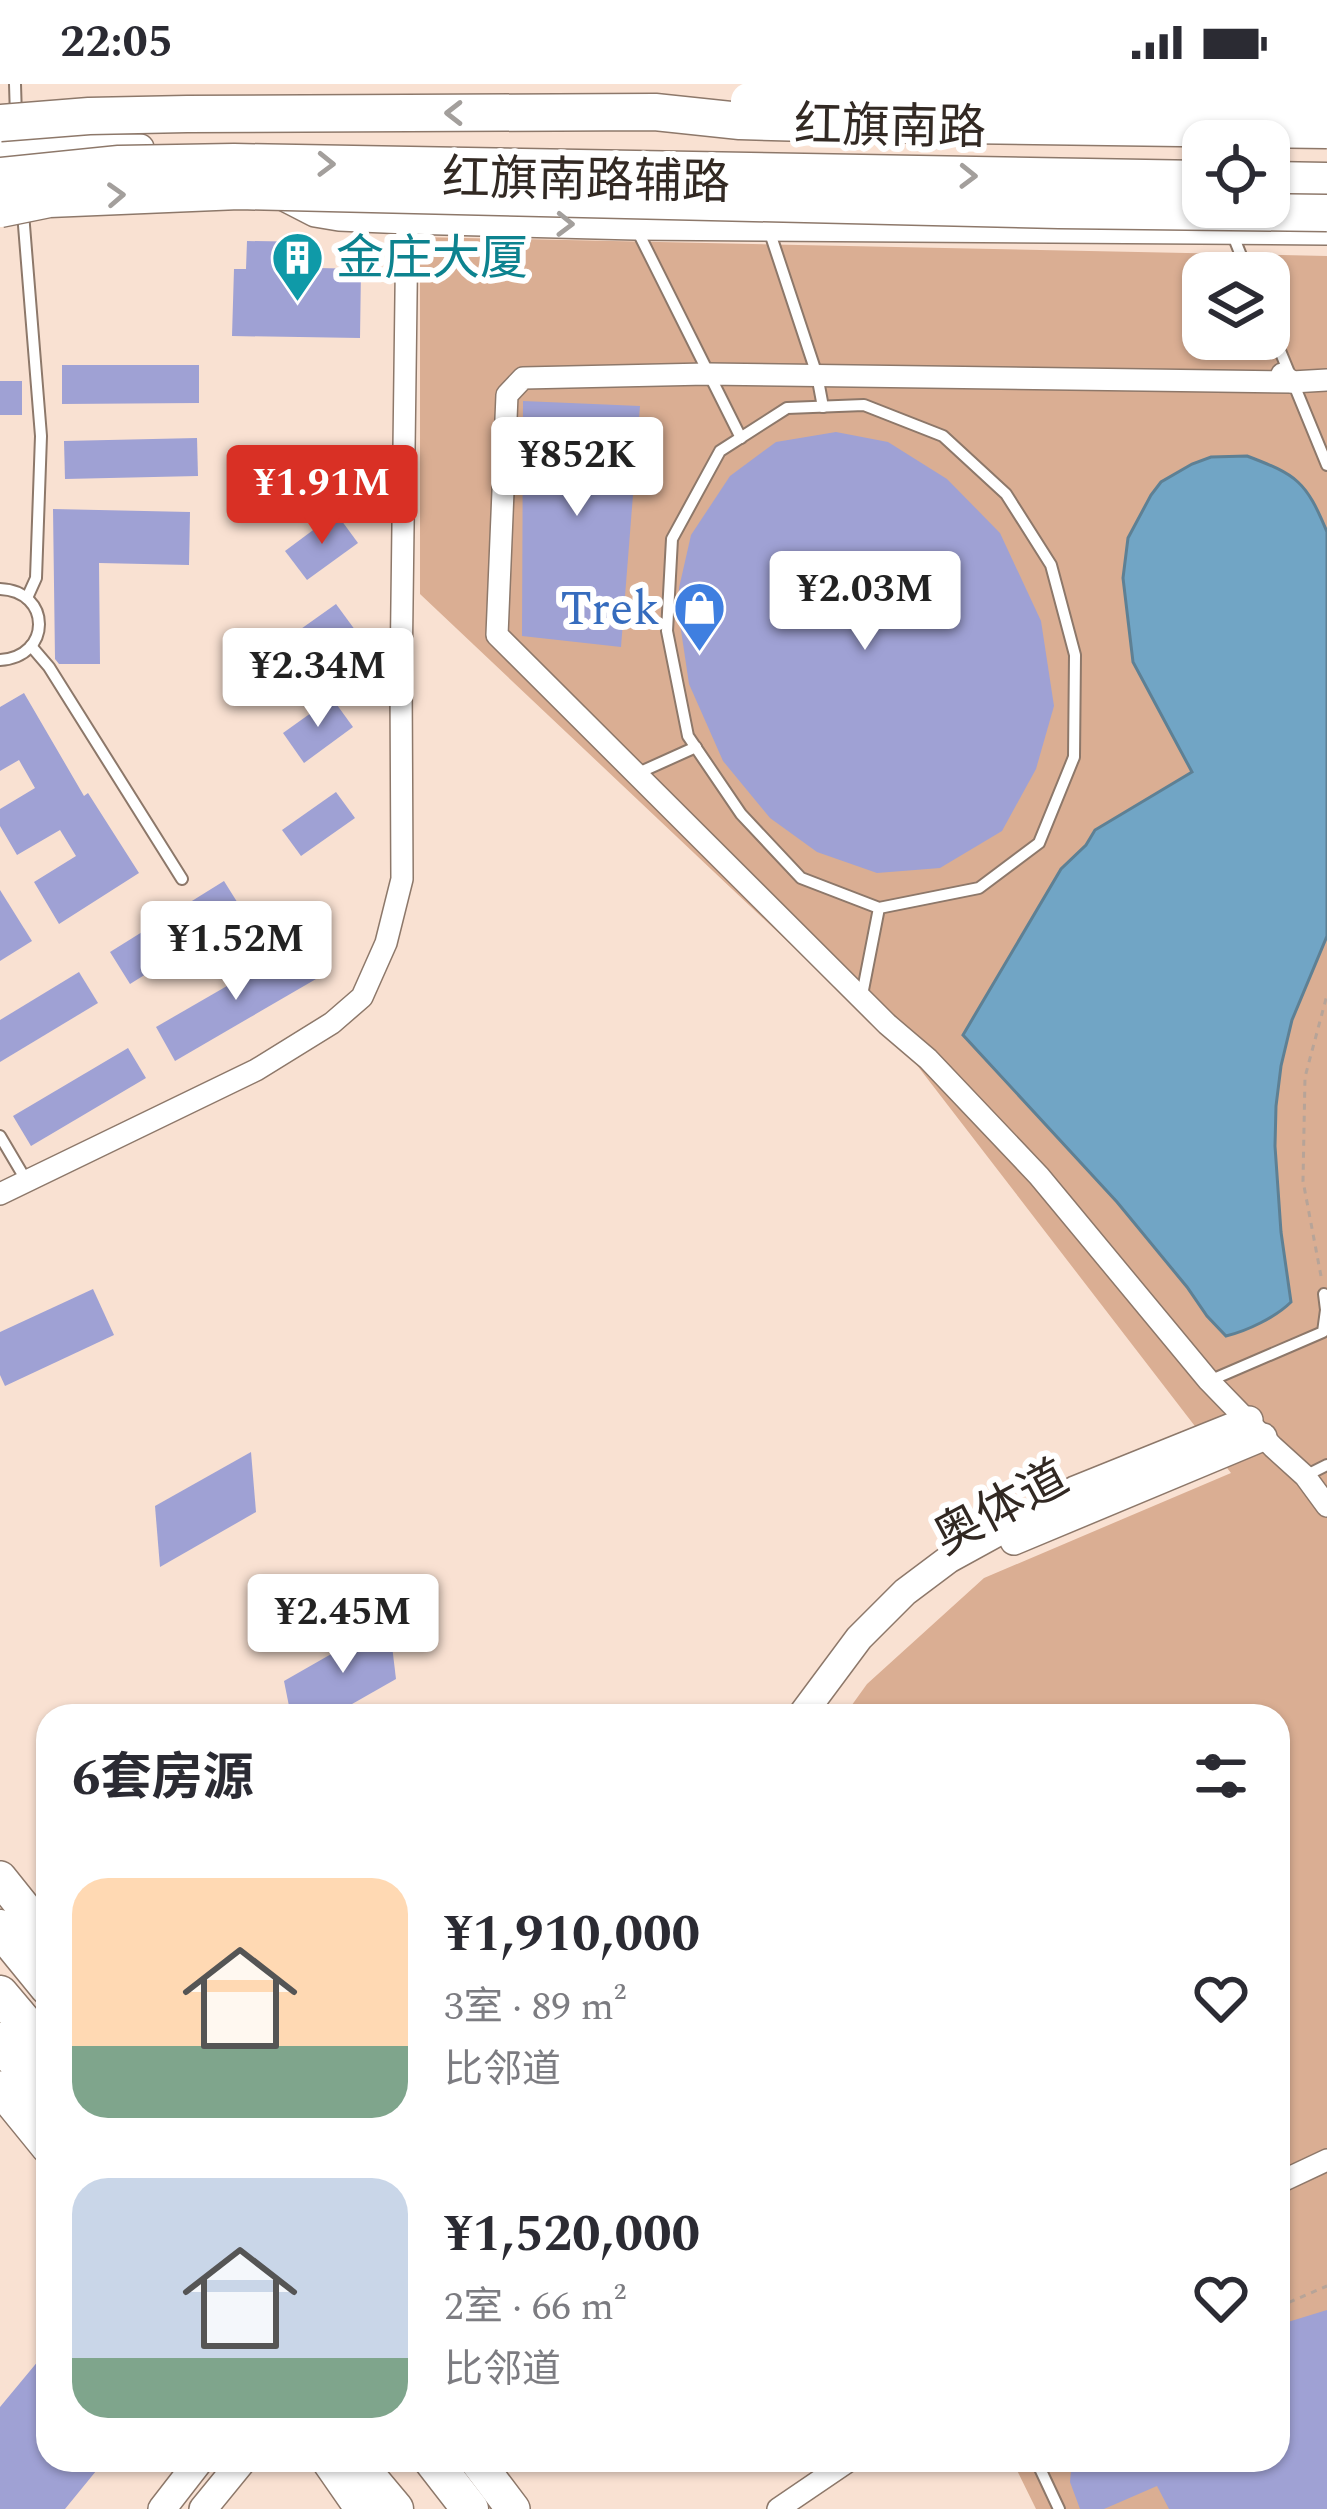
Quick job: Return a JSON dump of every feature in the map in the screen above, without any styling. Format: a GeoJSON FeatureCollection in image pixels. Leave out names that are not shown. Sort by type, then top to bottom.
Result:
{"type":"FeatureCollection","features":[{"type":"Feature","properties":{"kind":"highway"},"geometry":{"type":"LineString","coordinates":[[1327,96],[873,94],[656,112],[89,116],[5,169],[49,199],[239,191],[1327,213]]}},
{"type":"Feature","properties":{"kind":"highway","name":"红旗南路"},"geometry":{"type":"LineString","coordinates":[[656,112],[809,123],[1327,130]]}},
{"type":"Feature","properties":{"kind":"highway","name":"红旗南路"},"geometry":{"type":"LineString","coordinates":[[5,169],[234,162],[1182,179]]}},
{"type":"Feature","properties":{"kind":"highway"},"geometry":{"type":"LineString","coordinates":[[682,201],[847,188],[916,175]]}},
{"type":"Feature","properties":{"kind":"highway"},"geometry":{"type":"LineString","coordinates":[[1290,180],[1327,181]]}},
{"type":"Feature","properties":{"kind":"highway"},"geometry":{"type":"LineString","coordinates":[[0,1928],[36,1972]]}},
{"type":"Feature","properties":{"kind":"highway"},"geometry":{"type":"LineString","coordinates":[[0,1994],[36,2037]]}},
{"type":"Feature","properties":{"kind":"highway"},"geometry":{"type":"LineString","coordinates":[[0,2042],[36,2086]]}},
{"type":"Feature","properties":{"kind":"highway"},"geometry":{"type":"LineString","coordinates":[[367,2472],[395,2509]]}},
{"type":"Feature","properties":{"kind":"highway"},"geometry":{"type":"LineString","coordinates":[[441,2472],[470,2509]]}},
{"type":"Feature","properties":{"kind":"main road"},"geometry":{"type":"LineString","coordinates":[[0,1878],[36,1922]]}},
{"type":"Feature","properties":{"kind":"main road"},"geometry":{"type":"LineString","coordinates":[[0,2088],[36,2132]]}},
{"type":"Feature","properties":{"kind":"main road"},"geometry":{"type":"LineString","coordinates":[[336,2472],[362,2509]]}},
{"type":"Feature","properties":{"kind":"main road"},"geometry":{"type":"LineString","coordinates":[[356,2472],[395,2509]]}},
{"type":"Feature","properties":{"kind":"main road"},"geometry":{"type":"LineString","coordinates":[[485,2472],[514,2509]]}},
{"type":"Feature","properties":{"kind":"street"},"geometry":{"type":"LineString","coordinates":[[1158,230],[1160,84]]}},
{"type":"Feature","properties":{"kind":"street"},"geometry":{"type":"LineString","coordinates":[[1205,120],[1206,84]]}},
{"type":"Feature","properties":{"kind":"street","name":"红旗南路辅路"},"geometry":{"type":"LineString","coordinates":[[5,169],[54,147],[142,148],[188,156],[315,213],[407,220],[635,226],[1182,227]]}},
{"type":"Feature","properties":{"kind":"street"},"geometry":{"type":"LineString","coordinates":[[0,1194],[256,1070],[332,1023],[362,997],[386,944],[402,879],[407,220]]}},
{"type":"Feature","properties":{"kind":"street","name":"红旗南路辅路"},"geometry":{"type":"LineString","coordinates":[[1281,228],[1327,232]]}},
{"type":"Feature","properties":{"kind":"street"},"geometry":{"type":"LineString","coordinates":[[1327,380],[707,374],[523,378],[507,395],[496,635],[928,1060],[1039,1176],[1209,1381],[1305,1476],[1327,1506]]}},
{"type":"Feature","properties":{"kind":"street"},"geometry":{"type":"LineString","coordinates":[[811,1704],[884,1611],[950,1559],[1075,1490],[1256,1428]]}},
{"type":"Feature","properties":{"kind":"street","name":"奥体道"},"geometry":{"type":"LineString","coordinates":[[832,1704],[896,1625],[964,1569],[1256,1428]]}},
{"type":"Feature","properties":{"kind":"street"},"geometry":{"type":"LineString","coordinates":[[1290,2177],[1327,2160]]}},
{"type":"Feature","properties":{"kind":"street"},"geometry":{"type":"LineString","coordinates":[[162,2509],[191,2472]]}},
{"type":"Feature","properties":{"kind":"street"},"geometry":{"type":"LineString","coordinates":[[203,2509],[233,2472]]}},
{"type":"Feature","properties":{"kind":"street"},"geometry":{"type":"LineString","coordinates":[[778,2509],[832,2472]]}},
{"type":"Feature","properties":{"kind":"lane"},"geometry":{"type":"LineString","coordinates":[[15,84],[5,169],[40,436],[36,578],[28,598]]}},
{"type":"Feature","properties":{"kind":"lane"},"geometry":{"type":"LineString","coordinates":[[771,131],[772,84]]}},
{"type":"Feature","properties":{"kind":"lane"},"geometry":{"type":"LineString","coordinates":[[770,155],[767,226],[818,375],[823,407]]}},
{"type":"Feature","properties":{"kind":"lane"},"geometry":{"type":"LineString","coordinates":[[635,226],[741,438]]}},
{"type":"Feature","properties":{"kind":"lane"},"geometry":{"type":"LineString","coordinates":[[1280,360],[1327,465]]}},
{"type":"Feature","properties":{"kind":"lane"},"geometry":{"type":"LineString","coordinates":[[864,406],[943,436],[1006,494],[1051,566],[1075,656],[1074,757],[1039,843],[979,888],[879,908],[800,878],[742,814],[688,736],[667,631],[673,539],[720,451],[741,438],[787,408],[864,406]]}},
{"type":"Feature","properties":{"kind":"lane"},"geometry":{"type":"LineString","coordinates":[[0,589],[18,591],[28,598],[39,619],[31,646],[16,658],[0,660]]}},
{"type":"Feature","properties":{"kind":"lane"},"geometry":{"type":"LineString","coordinates":[[31,646],[50,667],[182,880]]}},
{"type":"Feature","properties":{"kind":"lane"},"geometry":{"type":"LineString","coordinates":[[636,774],[696,747]]}},
{"type":"Feature","properties":{"kind":"lane"},"geometry":{"type":"LineString","coordinates":[[862,998],[879,908]]}},
{"type":"Feature","properties":{"kind":"lane"},"geometry":{"type":"LineString","coordinates":[[0,1136],[27,1183]]}},
{"type":"Feature","properties":{"kind":"lane"},"geometry":{"type":"LineString","coordinates":[[1209,1381],[1323,1332],[1324,1294]]}},
{"type":"Feature","properties":{"kind":"lane"},"geometry":{"type":"LineString","coordinates":[[1305,1476],[1327,1465]]}},
{"type":"Feature","properties":{"kind":"lane"},"geometry":{"type":"LineString","coordinates":[[1042,2472],[1059,2509]]}},
{"type":"Feature","properties":{"kind":"path"},"geometry":{"type":"LineString","coordinates":[[1324,1294],[1303,1181],[1305,1077],[1327,995]]}},
{"type":"Feature","properties":{"kind":"path"},"geometry":{"type":"LineString","coordinates":[[1290,2302],[1327,2287]]}},
{"type":"Feature","properties":{"kind":"shaded area"},"geometry":{"type":"Polygon","coordinates":[[[420,237],[1182,253],[1182,360],[1290,360],[1290,255],[1327,256],[1327,2509],[1036,2509],[1018,2472],[1290,2472],[1290,1704],[853,1704],[867,1684],[984,1578],[1231,1473],[913,1060],[420,594],[420,237]]]}},
{"type":"Feature","properties":{"kind":"water"},"geometry":{"type":"Polygon","coordinates":[[[1247,456],[1298,482],[1327,532],[1327,936],[1292,1020],[1276,1106],[1281,1232],[1291,1302],[1261,1323],[1226,1336],[1117,1202],[963,1035],[1061,869],[1095,830],[1192,772],[1133,662],[1123,578],[1128,538],[1161,482],[1211,457],[1247,456]]]}},
{"type":"Feature","properties":{"kind":"building","name":"金庄大厦"},"geometry":{"type":"Polygon","coordinates":[[[247,241],[319,242],[319,268],[361,269],[360,338],[232,336],[234,269],[246,269],[247,241]]]}},
{"type":"Feature","properties":{"kind":"building"},"geometry":{"type":"Polygon","coordinates":[[[62,365],[199,365],[199,403],[62,404],[62,365]]]}},
{"type":"Feature","properties":{"kind":"building"},"geometry":{"type":"Polygon","coordinates":[[[0,381],[22,381],[22,415],[0,415],[0,381]]]}},
{"type":"Feature","properties":{"kind":"building"},"geometry":{"type":"Polygon","coordinates":[[[523,401],[640,406],[621,647],[522,636],[523,401]]]}},
{"type":"Feature","properties":{"kind":"building"},"geometry":{"type":"Polygon","coordinates":[[[836,432],[888,442],[947,479],[1000,533],[1041,621],[1054,706],[1036,769],[1002,831],[940,868],[877,873],[817,852],[770,818],[723,761],[689,684],[678,610],[691,535],[730,476],[776,442],[836,432]]]}},
{"type":"Feature","properties":{"kind":"building"},"geometry":{"type":"Polygon","coordinates":[[[197,438],[198,476],[65,479],[64,441],[197,438]]]}},
{"type":"Feature","properties":{"kind":"building"},"geometry":{"type":"Polygon","coordinates":[[[53,509],[190,512],[189,565],[99,563],[100,664],[59,664],[55,659],[53,509]]]}},
{"type":"Feature","properties":{"kind":"building"},"geometry":{"type":"Polygon","coordinates":[[[336,513],[358,543],[307,580],[285,551],[336,513]]]}},
{"type":"Feature","properties":{"kind":"building"},"geometry":{"type":"Polygon","coordinates":[[[336,604],[358,634],[306,672],[284,641],[336,604]]]}},
{"type":"Feature","properties":{"kind":"building"},"geometry":{"type":"Polygon","coordinates":[[[24,693],[84,796],[88,793],[139,873],[59,924],[34,882],[76,856],[60,830],[17,855],[0,826],[0,809],[35,788],[19,760],[0,771],[0,707],[24,693]]]}},
{"type":"Feature","properties":{"kind":"building"},"geometry":{"type":"Polygon","coordinates":[[[332,698],[353,727],[304,763],[283,733],[332,698]]]}},
{"type":"Feature","properties":{"kind":"building"},"geometry":{"type":"Polygon","coordinates":[[[336,792],[355,818],[301,856],[282,830],[336,792]]]}},
{"type":"Feature","properties":{"kind":"building"},"geometry":{"type":"Polygon","coordinates":[[[224,881],[244,913],[130,984],[110,952],[224,881]]]}},
{"type":"Feature","properties":{"kind":"building"},"geometry":{"type":"Polygon","coordinates":[[[0,890],[32,941],[0,961],[0,890]]]}},
{"type":"Feature","properties":{"kind":"building"},"geometry":{"type":"Polygon","coordinates":[[[296,946],[316,979],[175,1061],[156,1027],[296,946]]]}},
{"type":"Feature","properties":{"kind":"building"},"geometry":{"type":"Polygon","coordinates":[[[79,972],[98,1003],[0,1062],[0,1020],[79,972]]]}},
{"type":"Feature","properties":{"kind":"building"},"geometry":{"type":"Polygon","coordinates":[[[128,1048],[146,1078],[31,1146],[13,1116],[128,1048]]]}},
{"type":"Feature","properties":{"kind":"building"},"geometry":{"type":"Polygon","coordinates":[[[93,1289],[114,1335],[5,1386],[0,1375],[0,1332],[93,1289]]]}},
{"type":"Feature","properties":{"kind":"building"},"geometry":{"type":"Polygon","coordinates":[[[251,1452],[256,1512],[160,1567],[155,1506],[251,1452]]]}},
{"type":"Feature","properties":{"kind":"building"},"geometry":{"type":"Polygon","coordinates":[[[389,1621],[396,1679],[352,1704],[289,1704],[284,1681],[389,1621]]]}},
{"type":"Feature","properties":{"kind":"building"},"geometry":{"type":"Polygon","coordinates":[[[1327,2310],[1327,2509],[1169,2509],[1157,2486],[1104,2509],[1080,2509],[1071,2472],[1290,2472],[1290,2321],[1327,2310]]]}},
{"type":"Feature","properties":{"kind":"building"},"geometry":{"type":"Polygon","coordinates":[[[36,2364],[36,2472],[95,2472],[65,2509],[0,2509],[0,2407],[36,2364]]]}},
{"type":"Feature","properties":{"kind":"place","name":"金庄大厦"},"geometry":{"type":"Point","coordinates":[297,303]}},
{"type":"Feature","properties":{"kind":"place","name":"Trek"},"geometry":{"type":"Point","coordinates":[699,653]}}]}
